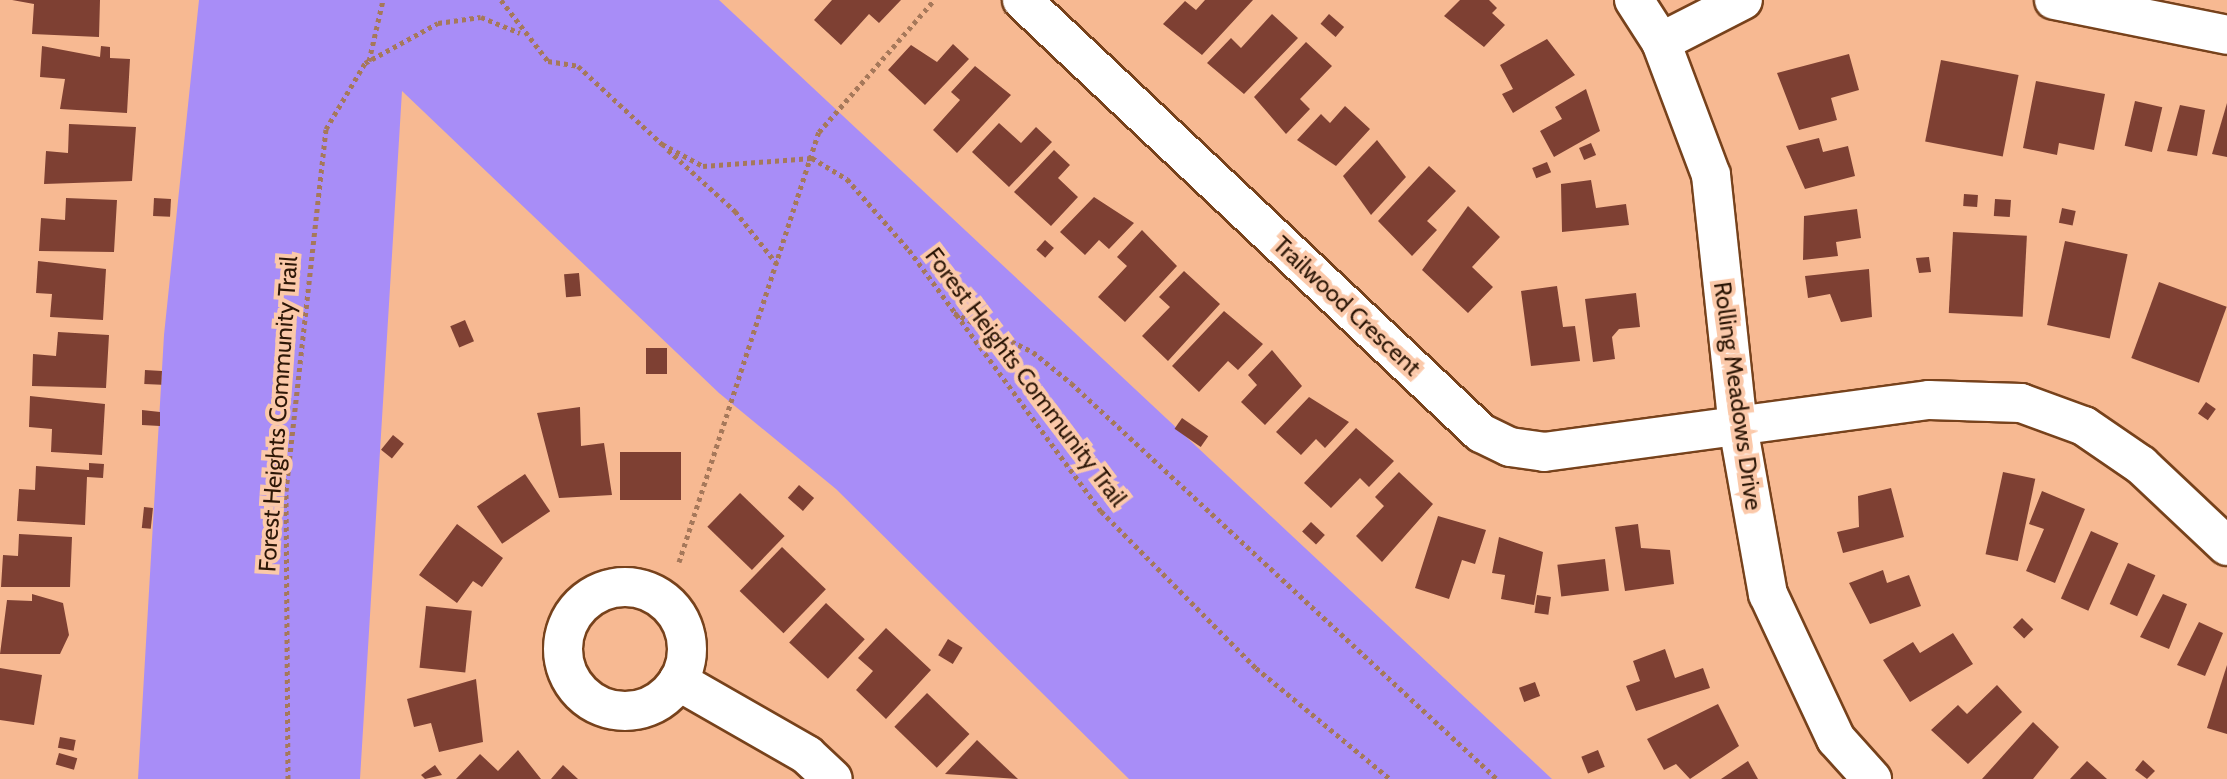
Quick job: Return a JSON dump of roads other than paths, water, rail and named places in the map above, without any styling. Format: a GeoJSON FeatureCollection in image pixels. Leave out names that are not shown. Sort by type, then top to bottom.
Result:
{"type":"FeatureCollection","features":[{"type":"Feature","properties":{"kind":"street","name":"Trailwood Crescent"},"geometry":{"type":"LineString","coordinates":[[1022,0],[1481,433],[1544,452],[1929,400],[2021,403],[2084,426],[2141,465],[2227,546]]}},
{"type":"Feature","properties":{"kind":"street","name":"Rolling Meadows Drive"},"geometry":{"type":"LineString","coordinates":[[1634,0],[1661,42],[1711,175],[1738,426],[1768,594],[1836,739],[1872,779]]}},
{"type":"Feature","properties":{"kind":"street"},"geometry":{"type":"LineString","coordinates":[[1661,42],[1743,0]]}},
{"type":"Feature","properties":{"kind":"street"},"geometry":{"type":"LineString","coordinates":[[2054,0],[2227,35]]}},
{"type":"Feature","properties":{"kind":"street"},"geometry":{"type":"LineString","coordinates":[[678,681],[807,755],[833,779]]}}]}
